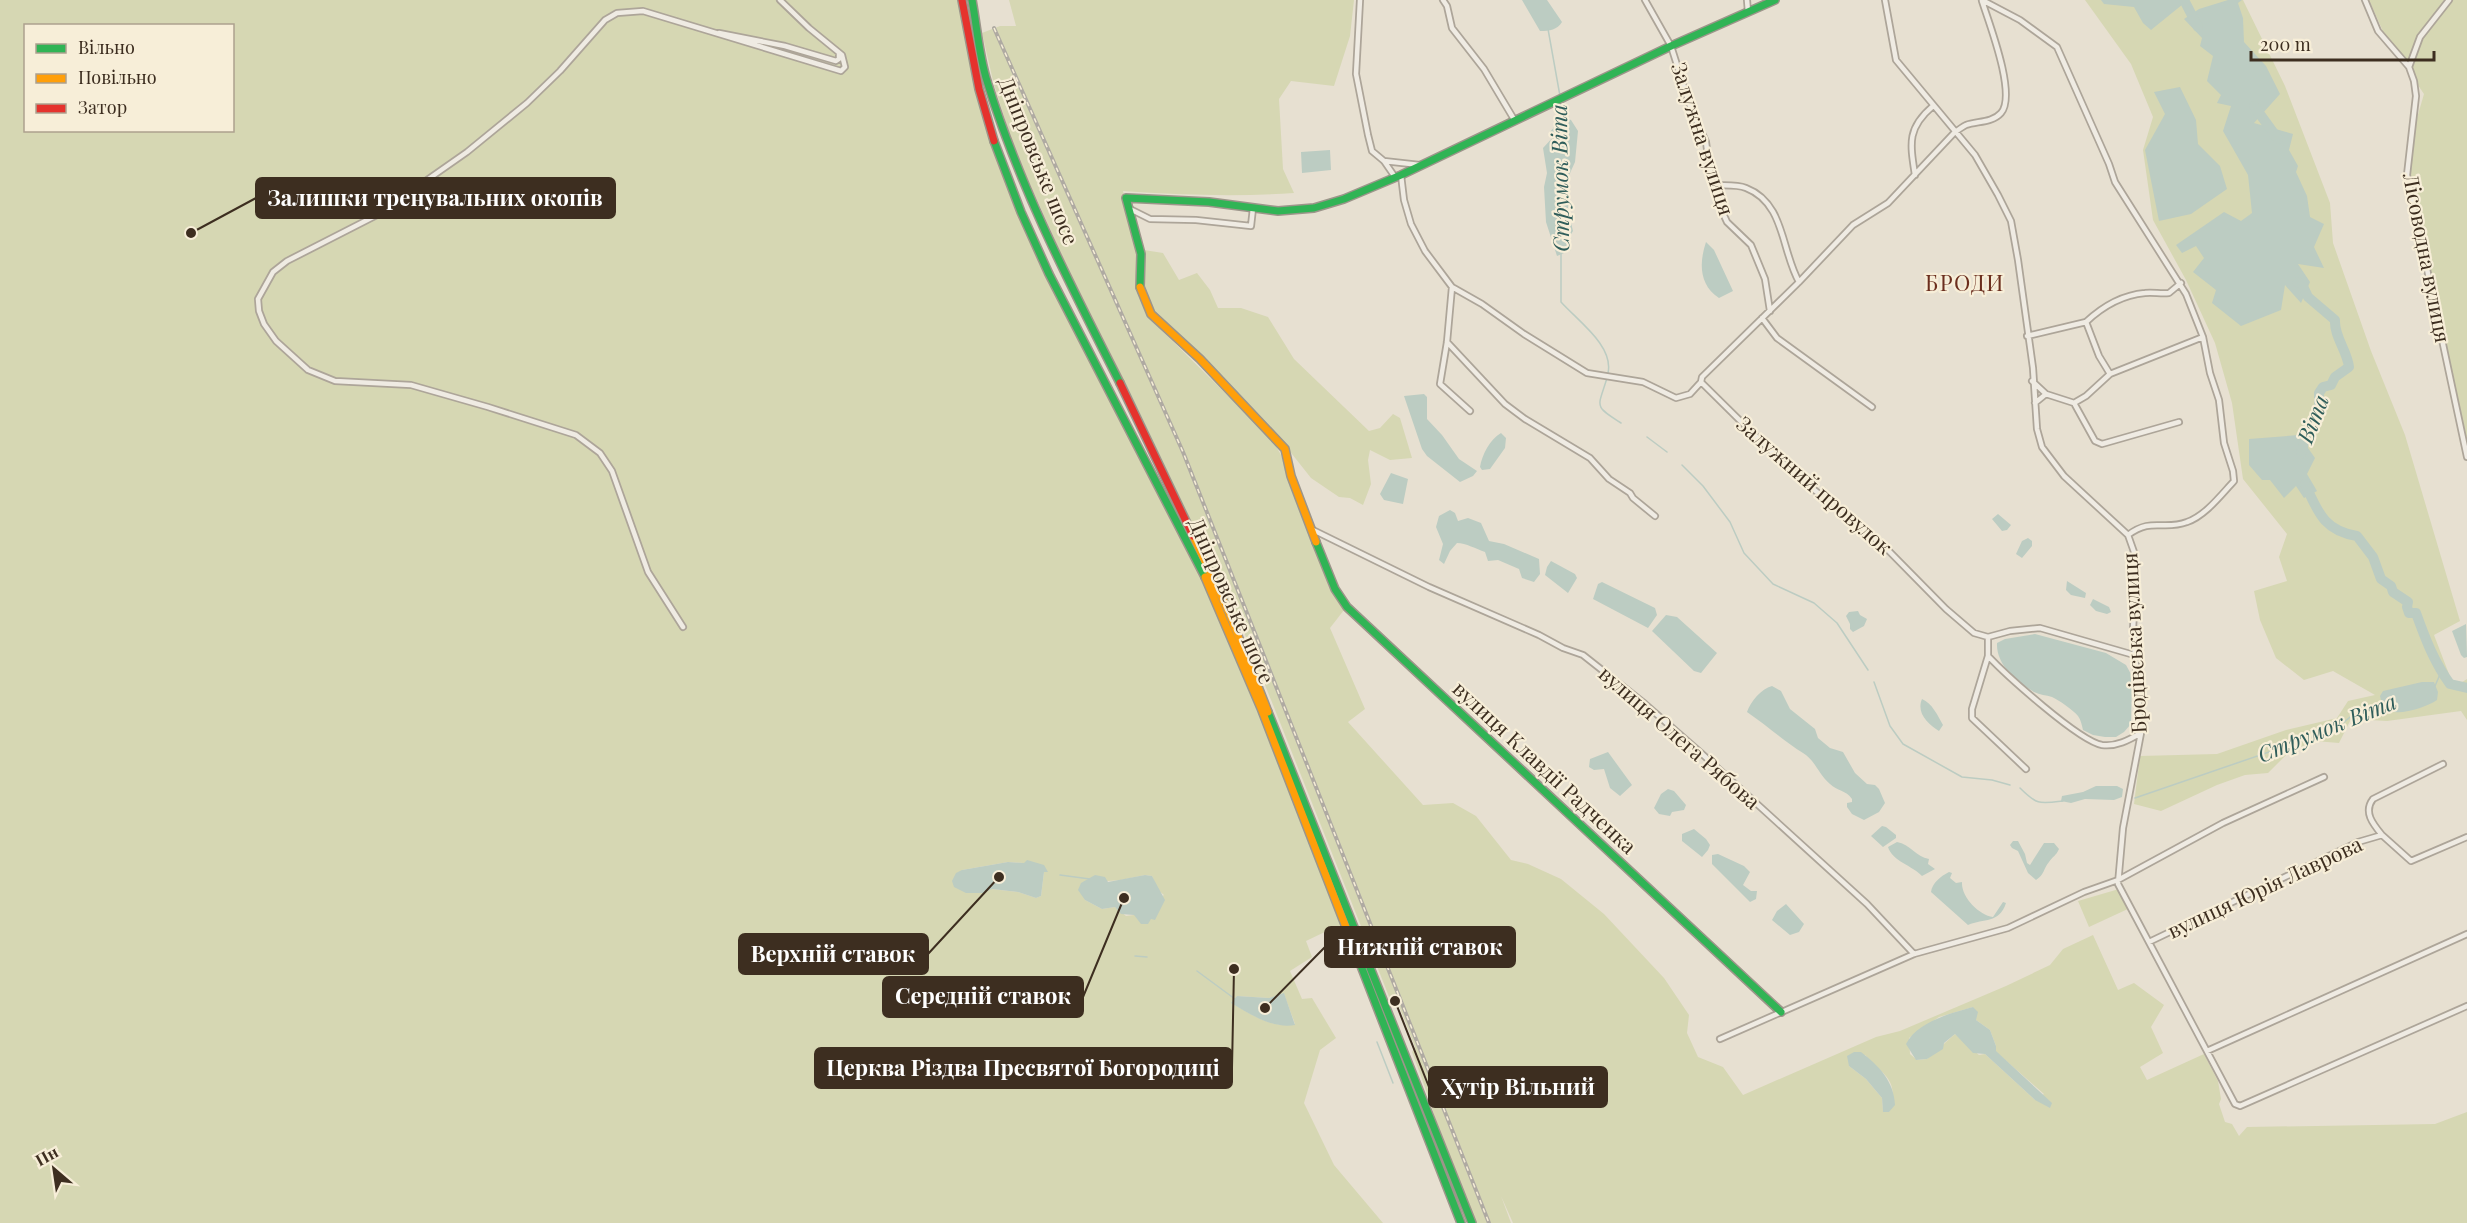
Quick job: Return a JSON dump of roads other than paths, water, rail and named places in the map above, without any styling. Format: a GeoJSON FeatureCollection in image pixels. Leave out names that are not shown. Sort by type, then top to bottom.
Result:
{"type":"FeatureCollection","features":[{"type":"Feature","properties":{"kind":"main road","name":"Дніпровське шосе"},"geometry":{"type":"LineString","coordinates":[[962,0],[979,89],[997,150],[1021,212],[1055,285],[1203,573],[1261,708],[1461,1223]]}},
{"type":"Feature","properties":{"kind":"main road","name":"Дніпровське шосе"},"geometry":{"type":"LineString","coordinates":[[972,0],[986,79],[1012,152],[1073,290],[1149,439],[1229,613],[1472,1223]]}},
{"type":"Feature","properties":{"kind":"main road"},"geometry":{"type":"LineString","coordinates":[[1130,209],[1126,198],[1209,202],[1278,211],[1314,208],[1344,199],[1422,165],[1671,46],[1775,0]]}},
{"type":"Feature","properties":{"kind":"main road","name":"вулиця Клавдії Радченка"},"geometry":{"type":"LineString","coordinates":[[1130,209],[1141,254],[1140,290],[1151,314],[1200,358],[1285,448],[1291,476],[1311,530],[1335,589],[1347,607],[1781,1012]]}},
{"type":"Feature","properties":{"kind":"street"},"geometry":{"type":"LineString","coordinates":[[683,627],[648,572],[612,471],[600,453],[576,435],[488,407],[411,386],[335,381],[308,370],[290,356],[270,333],[259,311],[258,299],[273,272],[287,261],[377,215],[468,152],[527,103],[561,71],[605,20],[617,13],[643,11],[842,71],[845,62],[839,53],[780,0]]}},
{"type":"Feature","properties":{"kind":"street"},"geometry":{"type":"LineString","coordinates":[[1360,0],[1356,74],[1372,151],[1398,176],[1411,224],[1425,251],[1452,287],[1587,373],[1643,382],[1676,398],[1690,394],[1701,382],[1702,377],[1800,282],[1853,225],[1888,203],[1954,133],[1968,125],[1989,120],[2001,113],[2006,101],[2005,81],[1982,0]]}},
{"type":"Feature","properties":{"kind":"street"},"geometry":{"type":"LineString","coordinates":[[1443,0],[1447,6],[1452,28],[1484,69],[1515,121]]}},
{"type":"Feature","properties":{"kind":"street","name":"Залужна вулиця"},"geometry":{"type":"LineString","coordinates":[[1645,0],[1671,46],[1691,109],[1706,142],[1713,185],[1727,222],[1751,245],[1755,253],[1765,279],[1770,311]]}},
{"type":"Feature","properties":{"kind":"street"},"geometry":{"type":"LineString","coordinates":[[1748,0],[1748,12]]}},
{"type":"Feature","properties":{"kind":"street","name":"Бродівська вулиця"},"geometry":{"type":"LineString","coordinates":[[1885,0],[1896,60],[1974,155],[2011,221],[2018,260],[2037,429],[2042,447],[2051,461],[2081,493],[2128,535],[2134,552],[2136,576],[2134,655],[2141,733],[2123,828],[2119,889],[2223,1082],[2237,1106],[2467,1006]]}},
{"type":"Feature","properties":{"kind":"street"},"geometry":{"type":"LineString","coordinates":[[1982,0],[2020,20],[2057,47],[2115,182],[2181,283],[2203,337],[2210,373],[2219,400],[2224,443],[2234,482],[2200,514],[2187,522],[2168,526],[2150,524],[2128,535]]}},
{"type":"Feature","properties":{"kind":"street","name":"Лісоводна вулиця"},"geometry":{"type":"LineString","coordinates":[[2365,0],[2378,31],[2409,67],[2414,81],[2416,96],[2407,175],[2467,457]]}},
{"type":"Feature","properties":{"kind":"street"},"geometry":{"type":"LineString","coordinates":[[2409,67],[2421,37],[2449,0]]}},
{"type":"Feature","properties":{"kind":"street"},"geometry":{"type":"LineString","coordinates":[[708,32],[785,46],[836,61],[839,59],[839,53]]}},
{"type":"Feature","properties":{"kind":"street"},"geometry":{"type":"LineString","coordinates":[[1915,174],[1911,139],[1919,117],[1933,106]]}},
{"type":"Feature","properties":{"kind":"street"},"geometry":{"type":"LineString","coordinates":[[1384,161],[1422,165]]}},
{"type":"Feature","properties":{"kind":"street"},"geometry":{"type":"LineString","coordinates":[[1713,185],[1744,187],[1762,197],[1773,210],[1793,271],[1800,282]]}},
{"type":"Feature","properties":{"kind":"street"},"geometry":{"type":"LineString","coordinates":[[1130,209],[1150,219],[1196,220],[1251,226],[1253,208]]}},
{"type":"Feature","properties":{"kind":"street"},"geometry":{"type":"LineString","coordinates":[[2027,336],[2086,322],[2100,309],[2114,302],[2146,293],[2169,293],[2181,283]]}},
{"type":"Feature","properties":{"kind":"street"},"geometry":{"type":"LineString","coordinates":[[1452,287],[1440,384],[1470,411]]}},
{"type":"Feature","properties":{"kind":"street"},"geometry":{"type":"LineString","coordinates":[[1762,318],[1777,338],[1872,407]]}},
{"type":"Feature","properties":{"kind":"street"},"geometry":{"type":"LineString","coordinates":[[2086,322],[2099,356],[2110,374]]}},
{"type":"Feature","properties":{"kind":"street"},"geometry":{"type":"LineString","coordinates":[[2074,403],[2086,396],[2110,374],[2203,337]]}},
{"type":"Feature","properties":{"kind":"street"},"geometry":{"type":"LineString","coordinates":[[1447,342],[1505,404],[1525,419],[1590,458],[1609,479],[1630,493],[1655,516]]}},
{"type":"Feature","properties":{"kind":"street"},"geometry":{"type":"LineString","coordinates":[[2032,381],[2046,394],[2074,403],[2095,441],[2102,444],[2179,422]]}},
{"type":"Feature","properties":{"kind":"street","name":"Залужний провулок"},"geometry":{"type":"LineString","coordinates":[[1701,382],[1792,472],[1883,545],[1974,633],[1988,637]]}},
{"type":"Feature","properties":{"kind":"street"},"geometry":{"type":"LineString","coordinates":[[2035,403],[2046,394]]}},
{"type":"Feature","properties":{"kind":"street","name":"вулиця Олега Рябова"},"geometry":{"type":"LineString","coordinates":[[1311,530],[1399,573],[1590,660],[1701,753],[1867,904],[1914,954]]}},
{"type":"Feature","properties":{"kind":"street"},"geometry":{"type":"LineString","coordinates":[[2026,769],[1972,718],[1972,709],[1988,656],[1988,637],[2010,631],[2040,628],[2134,655]]}},
{"type":"Feature","properties":{"kind":"street"},"geometry":{"type":"LineString","coordinates":[[1988,656],[2047,709],[2092,742],[2104,745],[2118,744],[2141,733]]}},
{"type":"Feature","properties":{"kind":"street","name":"вулиця Юрія Лаврова"},"geometry":{"type":"LineString","coordinates":[[2443,764],[2373,799],[2368,807],[2369,816],[2382,835],[2411,861],[2467,837]]}},
{"type":"Feature","properties":{"kind":"street"},"geometry":{"type":"LineString","coordinates":[[1720,1039],[1914,954],[2008,928],[2084,892],[2118,880],[2223,823],[2324,777]]}},
{"type":"Feature","properties":{"kind":"street","name":"вулиця Юрія Лаврова"},"geometry":{"type":"LineString","coordinates":[[2149,942],[2358,842],[2382,835]]}},
{"type":"Feature","properties":{"kind":"street"},"geometry":{"type":"LineString","coordinates":[[2207,1051],[2467,934]]}},
{"type":"Feature","properties":{"kind":"water"},"geometry":{"type":"Polygon","coordinates":[[[1522,0],[1547,0],[1562,22],[1553,30],[1540,31],[1522,0]]]}},
{"type":"Feature","properties":{"kind":"water"},"geometry":{"type":"Polygon","coordinates":[[[2101,0],[2188,0],[2151,30],[2143,23],[2134,7],[2104,4],[2101,0]]]}},
{"type":"Feature","properties":{"kind":"water"},"geometry":{"type":"Polygon","coordinates":[[[2228,0],[2242,0],[2238,3],[2243,18],[2244,42],[2266,66],[2280,94],[2254,123],[2293,134],[2289,150],[2298,166],[2296,172],[2307,196],[2310,217],[2324,224],[2314,247],[2324,268],[2298,264],[2310,282],[2301,303],[2285,285],[2281,310],[2241,326],[2212,303],[2216,290],[2193,272],[2204,258],[2196,246],[2182,253],[2176,245],[2224,212],[2241,221],[2252,213],[2248,175],[2223,131],[2231,106],[2217,103],[2221,95],[2207,81],[2213,56],[2200,46],[2202,38],[2184,19],[2199,9],[2228,0]]]}},
{"type":"Feature","properties":{"kind":"water"},"geometry":{"type":"Polygon","coordinates":[[[2180,87],[2196,120],[2198,144],[2220,166],[2227,189],[2191,214],[2159,221],[2145,150],[2165,114],[2154,92],[2180,87]]]}},
{"type":"Feature","properties":{"kind":"water"},"geometry":{"type":"Polygon","coordinates":[[[1563,117],[1571,120],[1578,131],[1575,162],[1566,182],[1569,195],[1568,210],[1573,231],[1568,239],[1571,250],[1557,256],[1546,222],[1544,187],[1547,173],[1543,148],[1555,135],[1550,132],[1563,117]]]}},
{"type":"Feature","properties":{"kind":"water"},"geometry":{"type":"Polygon","coordinates":[[[1330,150],[1331,170],[1302,173],[1301,152],[1330,150]]]}},
{"type":"Feature","properties":{"kind":"water"},"geometry":{"type":"Polygon","coordinates":[[[1706,242],[1714,250],[1733,291],[1719,298],[1712,293],[1702,273],[1702,258],[1706,242]]]}},
{"type":"Feature","properties":{"kind":"water"},"geometry":{"type":"Polygon","coordinates":[[[1424,394],[1427,397],[1427,419],[1459,459],[1477,471],[1473,476],[1460,482],[1427,456],[1422,449],[1404,396],[1424,394]]]}},
{"type":"Feature","properties":{"kind":"water"},"geometry":{"type":"Polygon","coordinates":[[[1501,433],[1506,438],[1505,448],[1490,469],[1482,470],[1480,467],[1490,443],[1501,433]]]}},
{"type":"Feature","properties":{"kind":"water"},"geometry":{"type":"Polygon","coordinates":[[[2299,435],[2315,458],[2307,474],[2317,491],[2304,498],[2296,486],[2284,498],[2270,480],[2262,480],[2249,465],[2249,439],[2299,435]]]}},
{"type":"Feature","properties":{"kind":"water"},"geometry":{"type":"Polygon","coordinates":[[[1391,473],[1408,479],[1403,504],[1384,500],[1380,494],[1391,473]]]}},
{"type":"Feature","properties":{"kind":"water"},"geometry":{"type":"Polygon","coordinates":[[[1450,510],[1455,513],[1458,521],[1468,518],[1481,523],[1489,541],[1504,544],[1539,559],[1540,574],[1534,582],[1522,578],[1519,569],[1498,560],[1488,561],[1485,552],[1464,544],[1457,543],[1444,564],[1439,560],[1443,544],[1436,527],[1439,516],[1450,510]]]}},
{"type":"Feature","properties":{"kind":"water"},"geometry":{"type":"Polygon","coordinates":[[[1998,514],[2011,525],[2007,530],[2002,531],[1992,519],[1998,514]]]}},
{"type":"Feature","properties":{"kind":"water"},"geometry":{"type":"Polygon","coordinates":[[[2028,538],[2032,541],[2032,546],[2022,558],[2016,554],[2022,541],[2028,538]]]}},
{"type":"Feature","properties":{"kind":"water"},"geometry":{"type":"Polygon","coordinates":[[[1551,561],[1575,574],[1577,578],[1568,593],[1545,575],[1551,561]]]}},
{"type":"Feature","properties":{"kind":"water"},"geometry":{"type":"Polygon","coordinates":[[[2067,581],[2086,593],[2085,598],[2071,595],[2066,590],[2067,581]]]}},
{"type":"Feature","properties":{"kind":"water"},"geometry":{"type":"Polygon","coordinates":[[[1602,582],[1655,608],[1657,615],[1648,628],[1593,599],[1598,584],[1602,582]]]}},
{"type":"Feature","properties":{"kind":"water"},"geometry":{"type":"Polygon","coordinates":[[[2093,599],[2109,607],[2111,612],[2107,614],[2096,611],[2090,605],[2093,599]]]}},
{"type":"Feature","properties":{"kind":"water"},"geometry":{"type":"Polygon","coordinates":[[[1858,611],[1867,619],[1864,626],[1853,632],[1846,616],[1849,612],[1858,611]]]}},
{"type":"Feature","properties":{"kind":"water"},"geometry":{"type":"Polygon","coordinates":[[[1666,615],[1677,617],[1717,653],[1701,673],[1694,671],[1652,631],[1666,615]]]}},
{"type":"Feature","properties":{"kind":"water"},"geometry":{"type":"Polygon","coordinates":[[[2466,624],[2467,657],[2464,658],[2452,631],[2466,624]]]}},
{"type":"Feature","properties":{"kind":"water"},"geometry":{"type":"Polygon","coordinates":[[[2035,634],[2106,653],[2126,665],[2132,676],[2131,724],[2124,732],[2116,737],[2105,737],[2083,730],[2079,718],[2069,708],[2052,697],[2034,692],[2008,672],[2000,658],[1997,643],[2005,639],[2035,634]]]}},
{"type":"Feature","properties":{"kind":"water"},"geometry":{"type":"Polygon","coordinates":[[[2422,682],[2434,682],[2438,692],[2437,700],[2418,709],[2402,712],[2388,711],[2383,708],[2380,696],[2383,691],[2422,682]]]}},
{"type":"Feature","properties":{"kind":"water"},"geometry":{"type":"Polygon","coordinates":[[[1772,686],[1781,691],[1790,709],[1815,729],[1818,738],[1830,748],[1843,752],[1855,773],[1867,784],[1875,785],[1879,789],[1885,803],[1879,812],[1864,820],[1852,814],[1847,807],[1847,803],[1852,802],[1850,796],[1830,784],[1807,756],[1747,712],[1757,696],[1772,686]]]}},
{"type":"Feature","properties":{"kind":"water"},"geometry":{"type":"Polygon","coordinates":[[[1922,699],[1932,707],[1943,725],[1939,731],[1927,721],[1922,713],[1922,699]]]}},
{"type":"Feature","properties":{"kind":"water"},"geometry":{"type":"Polygon","coordinates":[[[1608,752],[1632,785],[1620,796],[1610,788],[1604,769],[1594,770],[1589,767],[1590,759],[1608,752]]]}},
{"type":"Feature","properties":{"kind":"water"},"geometry":{"type":"Polygon","coordinates":[[[2096,786],[2117,786],[2123,789],[2122,797],[2114,800],[2085,799],[2071,803],[2061,801],[2062,796],[2083,792],[2096,786]]]}},
{"type":"Feature","properties":{"kind":"water"},"geometry":{"type":"Polygon","coordinates":[[[1668,789],[1674,791],[1686,805],[1684,810],[1672,812],[1670,816],[1659,814],[1654,808],[1661,794],[1668,789]]]}},
{"type":"Feature","properties":{"kind":"water"},"geometry":{"type":"Polygon","coordinates":[[[1882,826],[1896,835],[1896,838],[1883,847],[1871,836],[1882,826]]]}},
{"type":"Feature","properties":{"kind":"water"},"geometry":{"type":"Polygon","coordinates":[[[1694,829],[1710,845],[1702,857],[1682,841],[1682,834],[1694,829]]]}},
{"type":"Feature","properties":{"kind":"water"},"geometry":{"type":"Polygon","coordinates":[[[2013,841],[2018,841],[2030,865],[2044,843],[2054,843],[2059,849],[2036,880],[2028,873],[2018,851],[2010,845],[2013,841]]]}},
{"type":"Feature","properties":{"kind":"water"},"geometry":{"type":"Polygon","coordinates":[[[1897,842],[1929,859],[1928,864],[1935,869],[1922,876],[1898,860],[1888,847],[1897,842]]]}},
{"type":"Feature","properties":{"kind":"water"},"geometry":{"type":"Polygon","coordinates":[[[1718,854],[1744,866],[1750,872],[1743,885],[1751,891],[1757,891],[1756,899],[1750,902],[1712,864],[1712,855],[1718,854]]]}},
{"type":"Feature","properties":{"kind":"water"},"geometry":{"type":"Polygon","coordinates":[[[1027,860],[1044,865],[1048,872],[1044,872],[1041,896],[1036,898],[1018,892],[992,889],[983,893],[966,893],[954,887],[952,881],[956,873],[962,870],[1008,862],[1024,863],[1027,860]]]}},
{"type":"Feature","properties":{"kind":"water"},"geometry":{"type":"Polygon","coordinates":[[[1949,872],[1952,873],[1950,878],[1956,883],[1962,882],[1964,894],[1982,913],[1993,917],[2003,902],[2006,903],[2003,910],[1995,917],[1968,925],[1931,892],[1937,880],[1949,872]]]}},
{"type":"Feature","properties":{"kind":"water"},"geometry":{"type":"Polygon","coordinates":[[[1095,875],[1105,877],[1108,882],[1145,875],[1152,876],[1165,900],[1155,920],[1151,919],[1148,924],[1141,924],[1134,915],[1121,914],[1115,907],[1102,909],[1085,900],[1078,890],[1081,883],[1095,875]]]}},
{"type":"Feature","properties":{"kind":"water"},"geometry":{"type":"Polygon","coordinates":[[[1786,904],[1804,924],[1799,932],[1790,935],[1772,920],[1777,911],[1786,904]]]}},
{"type":"Feature","properties":{"kind":"water"},"geometry":{"type":"Polygon","coordinates":[[[1284,993],[1295,1025],[1270,1023],[1231,1003],[1237,996],[1269,998],[1284,993]]]}},
{"type":"Feature","properties":{"kind":"water"},"geometry":{"type":"Polygon","coordinates":[[[1973,1007],[1978,1012],[1976,1020],[1990,1030],[1996,1051],[2052,1103],[2050,1108],[2035,1100],[1985,1054],[1973,1053],[1955,1034],[1944,1043],[1943,1049],[1927,1059],[1916,1060],[1906,1044],[1911,1036],[1926,1024],[1973,1007]]]}},
{"type":"Feature","properties":{"kind":"water"},"geometry":{"type":"Polygon","coordinates":[[[1854,1052],[1861,1052],[1868,1057],[1889,1081],[1895,1105],[1889,1112],[1883,1112],[1882,1098],[1866,1079],[1849,1066],[1847,1056],[1854,1052]]]}},
{"type":"Feature","properties":{"kind":"waterway","name":"Віта"},"geometry":{"type":"LineString","coordinates":[[2184,0],[2198,27]]}},
{"type":"Feature","properties":{"kind":"waterway","name":"Струмок Віта"},"geometry":{"type":"LineString","coordinates":[[1548,29],[1560,96]]}},
{"type":"Feature","properties":{"kind":"waterway","name":"Струмок Віта"},"geometry":{"type":"LineString","coordinates":[[1560,100],[1563,119]]}},
{"type":"Feature","properties":{"kind":"waterway","name":"Віта"},"geometry":{"type":"LineString","coordinates":[[2254,106],[2278,139]]}},
{"type":"Feature","properties":{"kind":"waterway","name":"Струмок Віта"},"geometry":{"type":"LineString","coordinates":[[1561,252],[1561,302],[1593,335],[1606,353],[1608,373]]}},
{"type":"Feature","properties":{"kind":"waterway","name":"Віта"},"geometry":{"type":"LineString","coordinates":[[2297,282],[2302,284],[2308,297],[2335,320],[2336,332],[2349,367],[2335,377],[2331,385],[2323,387],[2319,393],[2319,413],[2309,424],[2301,454]]}},
{"type":"Feature","properties":{"kind":"waterway","name":"Струмок Віта"},"geometry":{"type":"LineString","coordinates":[[1607,378],[1600,405],[1606,413],[1621,423]]}},
{"type":"Feature","properties":{"kind":"waterway","name":"Струмок Віта"},"geometry":{"type":"LineString","coordinates":[[1647,437],[1667,452]]}},
{"type":"Feature","properties":{"kind":"waterway","name":"Струмок Віта"},"geometry":{"type":"LineString","coordinates":[[1682,465],[1703,486],[1730,522],[1744,553],[1773,584],[1814,603],[1837,623],[1868,670]]}},
{"type":"Feature","properties":{"kind":"waterway","name":"Віта"},"geometry":{"type":"LineString","coordinates":[[2305,484],[2318,511],[2329,525],[2357,536],[2373,557],[2381,579],[2391,586],[2393,592],[2408,602],[2409,613],[2416,613],[2426,641],[2450,684],[2467,688]]}},
{"type":"Feature","properties":{"kind":"waterway","name":"Струмок Віта"},"geometry":{"type":"LineString","coordinates":[[2435,686],[2441,672]]}},
{"type":"Feature","properties":{"kind":"waterway","name":"Струмок Віта"},"geometry":{"type":"LineString","coordinates":[[1874,682],[1890,726],[1903,744],[1962,777],[1992,780],[2010,785]]}},
{"type":"Feature","properties":{"kind":"waterway","name":"Струмок Віта"},"geometry":{"type":"LineString","coordinates":[[2135,798],[2336,729],[2356,712],[2382,703]]}},
{"type":"Feature","properties":{"kind":"waterway","name":"Струмок Віта"},"geometry":{"type":"LineString","coordinates":[[2020,788],[2039,802],[2063,801]]}},
{"type":"Feature","properties":{"kind":"waterway"},"geometry":{"type":"LineString","coordinates":[[1060,875],[1090,879]]}},
{"type":"Feature","properties":{"kind":"waterway"},"geometry":{"type":"LineString","coordinates":[[1135,956],[1147,957]]}},
{"type":"Feature","properties":{"kind":"waterway"},"geometry":{"type":"LineString","coordinates":[[1197,971],[1235,999]]}},
{"type":"Feature","properties":{"kind":"waterway"},"geometry":{"type":"LineString","coordinates":[[1377,1042],[1393,1083]]}},
{"type":"Feature","properties":{"kind":"railway"},"geometry":{"type":"LineString","coordinates":[[994,28],[1183,452],[1489,1223]]}},
{"type":"Feature","properties":{"kind":"place","name":"Залишки тренувальних окопів"},"geometry":{"type":"Point","coordinates":[191,233]}},
{"type":"Feature","properties":{"kind":"place","name":"Верхній ставок"},"geometry":{"type":"Point","coordinates":[999,877]}},
{"type":"Feature","properties":{"kind":"place","name":"Середній ставок"},"geometry":{"type":"Point","coordinates":[1124,898]}},
{"type":"Feature","properties":{"kind":"place","name":"Церква Різдва Пресвятої Богородиці"},"geometry":{"type":"Point","coordinates":[1234,969]}},
{"type":"Feature","properties":{"kind":"place","name":"Хутір Вільний"},"geometry":{"type":"Point","coordinates":[1395,1001]}},
{"type":"Feature","properties":{"kind":"place","name":"Нижній ставок"},"geometry":{"type":"Point","coordinates":[1265,1008]}},
{"type":"Feature","properties":{"kind":"district","name":"БРОДИ"},"geometry":{"type":"Point","coordinates":[1965,283]}}]}
